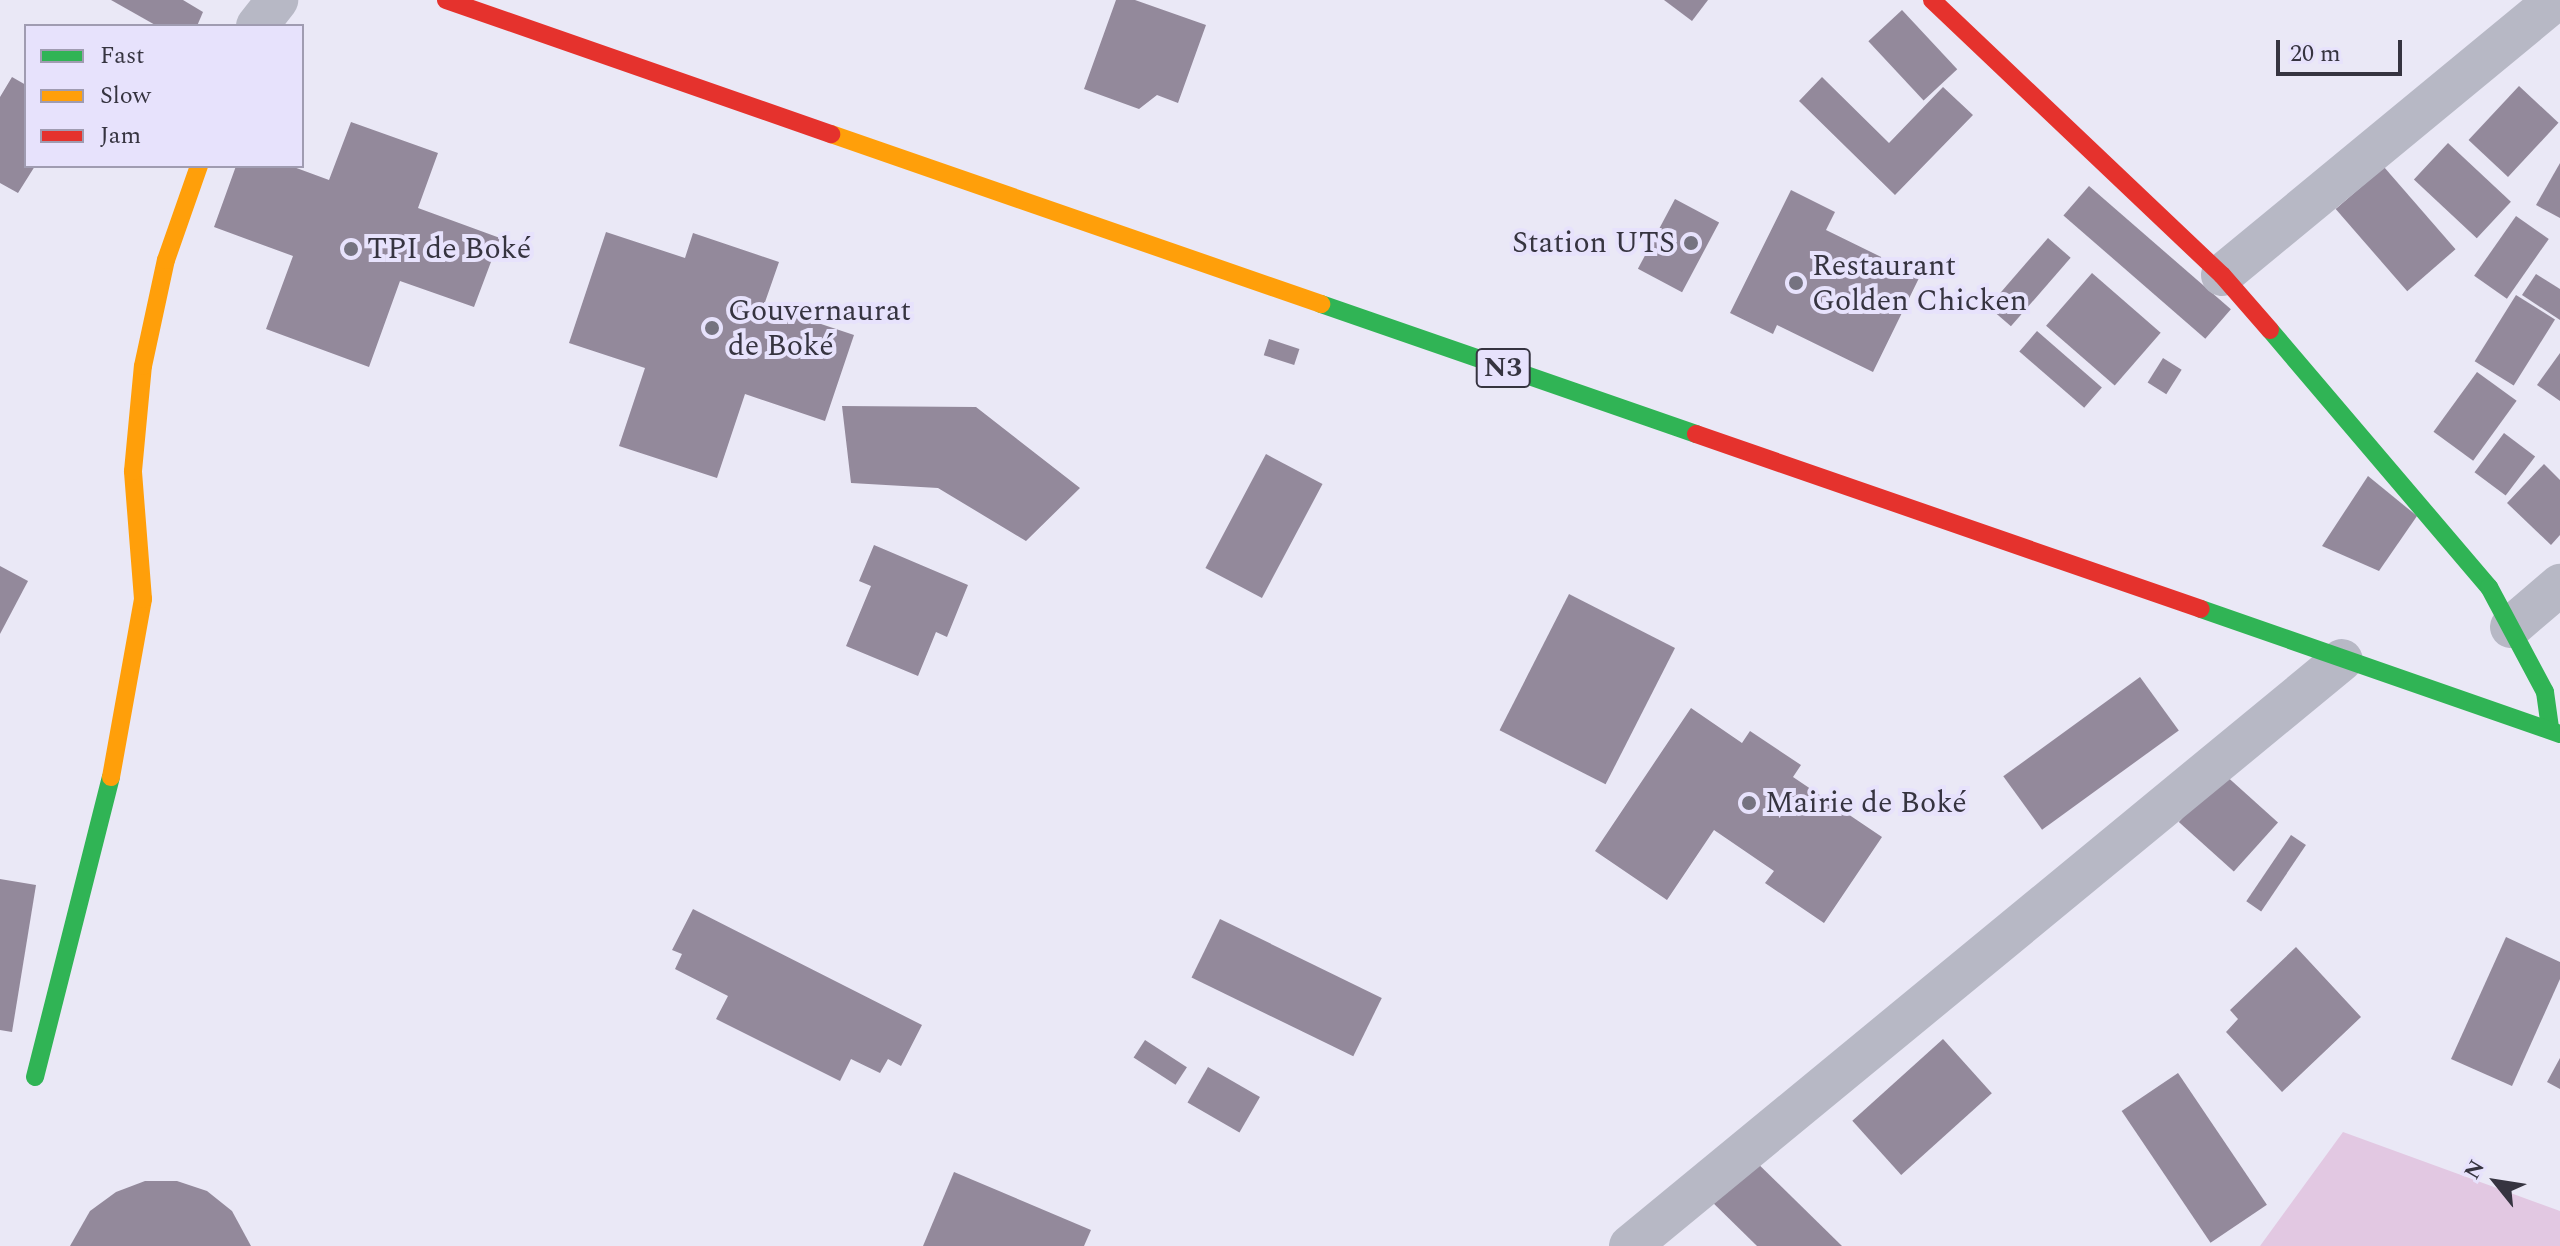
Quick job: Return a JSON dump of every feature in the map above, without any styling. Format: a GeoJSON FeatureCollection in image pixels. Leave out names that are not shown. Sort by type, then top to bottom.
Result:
{"type":"FeatureCollection","features":[{"type":"Feature","properties":{"kind":"main road","name":"N3"},"geometry":{"type":"LineString","coordinates":[[446,0],[2555,732]]}},
{"type":"Feature","properties":{"kind":"main road"},"geometry":{"type":"LineString","coordinates":[[1932,0],[2222,275],[2461,548],[2511,627],[2545,692],[2555,732]]}},
{"type":"Feature","properties":{"kind":"main road"},"geometry":{"type":"LineString","coordinates":[[35,1077],[111,778],[143,599],[133,471],[143,366],[166,260],[198,168]]}},
{"type":"Feature","properties":{"kind":"street"},"geometry":{"type":"LineString","coordinates":[[259,24],[277,0]]}},
{"type":"Feature","properties":{"kind":"street"},"geometry":{"type":"LineString","coordinates":[[2222,275],[2556,0]]}},
{"type":"Feature","properties":{"kind":"street"},"geometry":{"type":"LineString","coordinates":[[2511,627],[2560,585]]}},
{"type":"Feature","properties":{"kind":"street"},"geometry":{"type":"LineString","coordinates":[[1630,1246],[2342,660]]}},
{"type":"Feature","properties":{"kind":"shaded area"},"geometry":{"type":"Polygon","coordinates":[[[2343,1132],[2560,1211],[2560,1246],[2260,1246],[2343,1132]]]}},
{"type":"Feature","properties":{"kind":"building"},"geometry":{"type":"Polygon","coordinates":[[[111,0],[183,0],[203,12],[198,24],[153,24],[111,0]]]}},
{"type":"Feature","properties":{"kind":"building"},"geometry":{"type":"Polygon","coordinates":[[[1116,0],[1135,0],[1206,25],[1178,103],[1157,95],[1139,109],[1084,89],[1116,0]]]}},
{"type":"Feature","properties":{"kind":"building"},"geometry":{"type":"Polygon","coordinates":[[[1664,0],[1708,0],[1692,21],[1664,0]]]}},
{"type":"Feature","properties":{"kind":"building"},"geometry":{"type":"Polygon","coordinates":[[[1902,10],[1957,69],[1924,101],[1868,41],[1902,10]]]}},
{"type":"Feature","properties":{"kind":"building"},"geometry":{"type":"Polygon","coordinates":[[[12,77],[24,84],[24,168],[34,168],[18,193],[0,183],[0,97],[12,77]]]}},
{"type":"Feature","properties":{"kind":"building"},"geometry":{"type":"Polygon","coordinates":[[[1822,77],[1889,143],[1943,87],[1973,115],[1895,195],[1799,101],[1822,77]]]}},
{"type":"Feature","properties":{"kind":"building"},"geometry":{"type":"Polygon","coordinates":[[[2519,86],[2558,123],[2508,177],[2469,140],[2519,86]]]}},
{"type":"Feature","properties":{"kind":"building"},"geometry":{"type":"Polygon","coordinates":[[[351,122],[438,153],[418,208],[500,238],[474,307],[400,281],[369,367],[266,329],[293,256],[214,227],[235,168],[296,168],[329,180],[351,122]]]}},
{"type":"Feature","properties":{"kind":"building"},"geometry":{"type":"Polygon","coordinates":[[[2448,143],[2511,202],[2477,238],[2414,180],[2448,143]]]}},
{"type":"Feature","properties":{"kind":"building"},"geometry":{"type":"Polygon","coordinates":[[[2560,163],[2560,218],[2536,205],[2560,163]]]}},
{"type":"Feature","properties":{"kind":"building"},"geometry":{"type":"Polygon","coordinates":[[[2384,167],[2456,249],[2407,291],[2336,209],[2384,167]]]}},
{"type":"Feature","properties":{"kind":"building"},"geometry":{"type":"Polygon","coordinates":[[[2089,186],[2231,309],[2205,339],[2063,215],[2089,186]]]}},
{"type":"Feature","properties":{"kind":"building"},"geometry":{"type":"Polygon","coordinates":[[[1791,190],[1835,212],[1826,230],[1920,276],[1873,372],[1777,325],[1773,334],[1730,313],[1791,190]]]}},
{"type":"Feature","properties":{"kind":"building"},"geometry":{"type":"Polygon","coordinates":[[[1675,199],[1719,222],[1682,292],[1638,269],[1675,199]]]}},
{"type":"Feature","properties":{"kind":"building"},"geometry":{"type":"Polygon","coordinates":[[[2516,216],[2549,239],[2507,299],[2474,276],[2516,216]]]}},
{"type":"Feature","properties":{"kind":"building"},"geometry":{"type":"Polygon","coordinates":[[[606,232],[685,258],[693,233],[779,262],[764,305],[854,335],[825,421],[745,394],[717,478],[619,446],[645,368],[569,343],[606,232]]]}},
{"type":"Feature","properties":{"kind":"building"},"geometry":{"type":"Polygon","coordinates":[[[2048,238],[2071,258],[2011,326],[1988,307],[2048,238]]]}},
{"type":"Feature","properties":{"kind":"building"},"geometry":{"type":"Polygon","coordinates":[[[2092,273],[2161,333],[2115,386],[2046,326],[2092,273]]]}},
{"type":"Feature","properties":{"kind":"building"},"geometry":{"type":"Polygon","coordinates":[[[2536,274],[2560,289],[2560,320],[2522,295],[2536,274]]]}},
{"type":"Feature","properties":{"kind":"building"},"geometry":{"type":"Polygon","coordinates":[[[2516,295],[2555,319],[2514,386],[2475,361],[2516,295]]]}},
{"type":"Feature","properties":{"kind":"building"},"geometry":{"type":"Polygon","coordinates":[[[2037,331],[2102,387],[2084,408],[2019,351],[2037,331]]]}},
{"type":"Feature","properties":{"kind":"building"},"geometry":{"type":"Polygon","coordinates":[[[1269,339],[1299,349],[1294,365],[1264,355],[1269,339]]]}},
{"type":"Feature","properties":{"kind":"building"},"geometry":{"type":"Polygon","coordinates":[[[2560,353],[2560,401],[2537,385],[2560,353]]]}},
{"type":"Feature","properties":{"kind":"building"},"geometry":{"type":"Polygon","coordinates":[[[2163,358],[2182,370],[2166,394],[2148,383],[2163,358]]]}},
{"type":"Feature","properties":{"kind":"building"},"geometry":{"type":"Polygon","coordinates":[[[2477,372],[2517,401],[2473,461],[2434,432],[2477,372]]]}},
{"type":"Feature","properties":{"kind":"building"},"geometry":{"type":"Polygon","coordinates":[[[842,406],[976,407],[1080,488],[1026,541],[938,488],[851,483],[842,406]]]}},
{"type":"Feature","properties":{"kind":"building"},"geometry":{"type":"Polygon","coordinates":[[[2504,433],[2535,456],[2506,496],[2475,472],[2504,433]]]}},
{"type":"Feature","properties":{"kind":"building"},"geometry":{"type":"Polygon","coordinates":[[[1266,454],[1323,484],[1262,598],[1205,568],[1266,454]]]}},
{"type":"Feature","properties":{"kind":"building"},"geometry":{"type":"Polygon","coordinates":[[[2544,464],[2560,480],[2560,535],[2551,545],[2507,503],[2544,464]]]}},
{"type":"Feature","properties":{"kind":"building"},"geometry":{"type":"Polygon","coordinates":[[[2368,476],[2417,516],[2379,571],[2322,546],[2368,476]]]}},
{"type":"Feature","properties":{"kind":"building"},"geometry":{"type":"Polygon","coordinates":[[[874,545],[968,585],[947,637],[936,632],[918,676],[846,646],[871,586],[859,581],[874,545]]]}},
{"type":"Feature","properties":{"kind":"building"},"geometry":{"type":"Polygon","coordinates":[[[0,566],[28,581],[0,634],[0,566]]]}},
{"type":"Feature","properties":{"kind":"building"},"geometry":{"type":"Polygon","coordinates":[[[1569,594],[1675,648],[1606,784],[1500,730],[1569,594]]]}},
{"type":"Feature","properties":{"kind":"building"},"geometry":{"type":"Polygon","coordinates":[[[2140,677],[2179,730],[2042,830],[2003,776],[2140,677]]]}},
{"type":"Feature","properties":{"kind":"building"},"geometry":{"type":"Polygon","coordinates":[[[1691,708],[1742,743],[1750,731],[1801,765],[1793,777],[1882,837],[1824,923],[1765,883],[1774,871],[1714,830],[1667,900],[1595,851],[1691,708]]]}},
{"type":"Feature","properties":{"kind":"building"},"geometry":{"type":"Polygon","coordinates":[[[2223,773],[2278,823],[2234,872],[2179,822],[2223,773]]]}},
{"type":"Feature","properties":{"kind":"building"},"geometry":{"type":"Polygon","coordinates":[[[2291,835],[2306,845],[2261,911],[2246,901],[2291,835]]]}},
{"type":"Feature","properties":{"kind":"building"},"geometry":{"type":"Polygon","coordinates":[[[0,879],[36,885],[12,1032],[0,1030],[0,879]]]}},
{"type":"Feature","properties":{"kind":"building"},"geometry":{"type":"Polygon","coordinates":[[[693,909],[922,1025],[901,1066],[888,1059],[880,1073],[851,1059],[840,1081],[716,1019],[728,996],[675,969],[682,954],[672,950],[693,909]]]}},
{"type":"Feature","properties":{"kind":"building"},"geometry":{"type":"Polygon","coordinates":[[[1220,919],[1382,998],[1353,1056],[1192,977],[1220,919]]]}},
{"type":"Feature","properties":{"kind":"building"},"geometry":{"type":"Polygon","coordinates":[[[2506,937],[2560,962],[2560,979],[2512,1086],[2451,1059],[2506,937]]]}},
{"type":"Feature","properties":{"kind":"building"},"geometry":{"type":"Polygon","coordinates":[[[2296,947],[2361,1017],[2282,1092],[2226,1032],[2238,1019],[2230,1010],[2296,947]]]}},
{"type":"Feature","properties":{"kind":"building"},"geometry":{"type":"Polygon","coordinates":[[[1943,1039],[1992,1093],[1901,1175],[1852,1121],[1943,1039]]]}},
{"type":"Feature","properties":{"kind":"building"},"geometry":{"type":"Polygon","coordinates":[[[1145,1040],[1187,1067],[1175,1085],[1134,1058],[1145,1040]]]}},
{"type":"Feature","properties":{"kind":"building"},"geometry":{"type":"Polygon","coordinates":[[[2560,1058],[2560,1089],[2547,1082],[2560,1058]]]}},
{"type":"Feature","properties":{"kind":"building"},"geometry":{"type":"Polygon","coordinates":[[[1208,1067],[1260,1097],[1239,1133],[1188,1103],[1208,1067]]]}},
{"type":"Feature","properties":{"kind":"building"},"geometry":{"type":"Polygon","coordinates":[[[2178,1073],[2267,1205],[2211,1243],[2122,1111],[2178,1073]]]}},
{"type":"Feature","properties":{"kind":"building"},"geometry":{"type":"Polygon","coordinates":[[[1746,1152],[1842,1246],[1757,1246],[1705,1195],[1746,1152]]]}},
{"type":"Feature","properties":{"kind":"building"},"geometry":{"type":"Polygon","coordinates":[[[954,1172],[1091,1230],[1084,1246],[923,1246],[954,1172]]]}},
{"type":"Feature","properties":{"kind":"building"},"geometry":{"type":"Polygon","coordinates":[[[145,1181],[177,1181],[207,1191],[232,1211],[251,1246],[70,1246],[90,1211],[116,1192],[145,1181]]]}},
{"type":"Feature","properties":{"kind":"traffic: fast"},"geometry":{"type":"LineString","coordinates":[[1321,304],[1696,434]]}},
{"type":"Feature","properties":{"kind":"traffic: fast"},"geometry":{"type":"LineString","coordinates":[[2270,330],[2489,587],[2545,692],[2550,729]]}},
{"type":"Feature","properties":{"kind":"traffic: fast"},"geometry":{"type":"LineString","coordinates":[[2201,609],[2560,734]]}},
{"type":"Feature","properties":{"kind":"traffic: fast"},"geometry":{"type":"LineString","coordinates":[[35,1077],[111,777]]}},
{"type":"Feature","properties":{"kind":"traffic: slow"},"geometry":{"type":"LineString","coordinates":[[831,134],[1321,304]]}},
{"type":"Feature","properties":{"kind":"traffic: slow"},"geometry":{"type":"LineString","coordinates":[[111,777],[143,599],[133,471],[143,366],[166,260],[198,168]]}},
{"type":"Feature","properties":{"kind":"traffic: jam"},"geometry":{"type":"LineString","coordinates":[[446,0],[831,134]]}},
{"type":"Feature","properties":{"kind":"traffic: jam"},"geometry":{"type":"LineString","coordinates":[[1932,0],[2222,275],[2270,330]]}},
{"type":"Feature","properties":{"kind":"traffic: jam"},"geometry":{"type":"LineString","coordinates":[[1696,434],[2201,609]]}},
{"type":"Feature","properties":{"kind":"place","name":"Station UTS"},"geometry":{"type":"Point","coordinates":[1691,243]}},
{"type":"Feature","properties":{"kind":"place","name":"TPI de Boké"},"geometry":{"type":"Point","coordinates":[351,249]}},
{"type":"Feature","properties":{"kind":"place","name":"Restaurant Golden Chicken"},"geometry":{"type":"Point","coordinates":[1796,283]}},
{"type":"Feature","properties":{"kind":"place","name":"Gouvernaurat de Boké"},"geometry":{"type":"Point","coordinates":[712,328]}},
{"type":"Feature","properties":{"kind":"place","name":"Mairie de Boké"},"geometry":{"type":"Point","coordinates":[1749,803]}}]}
